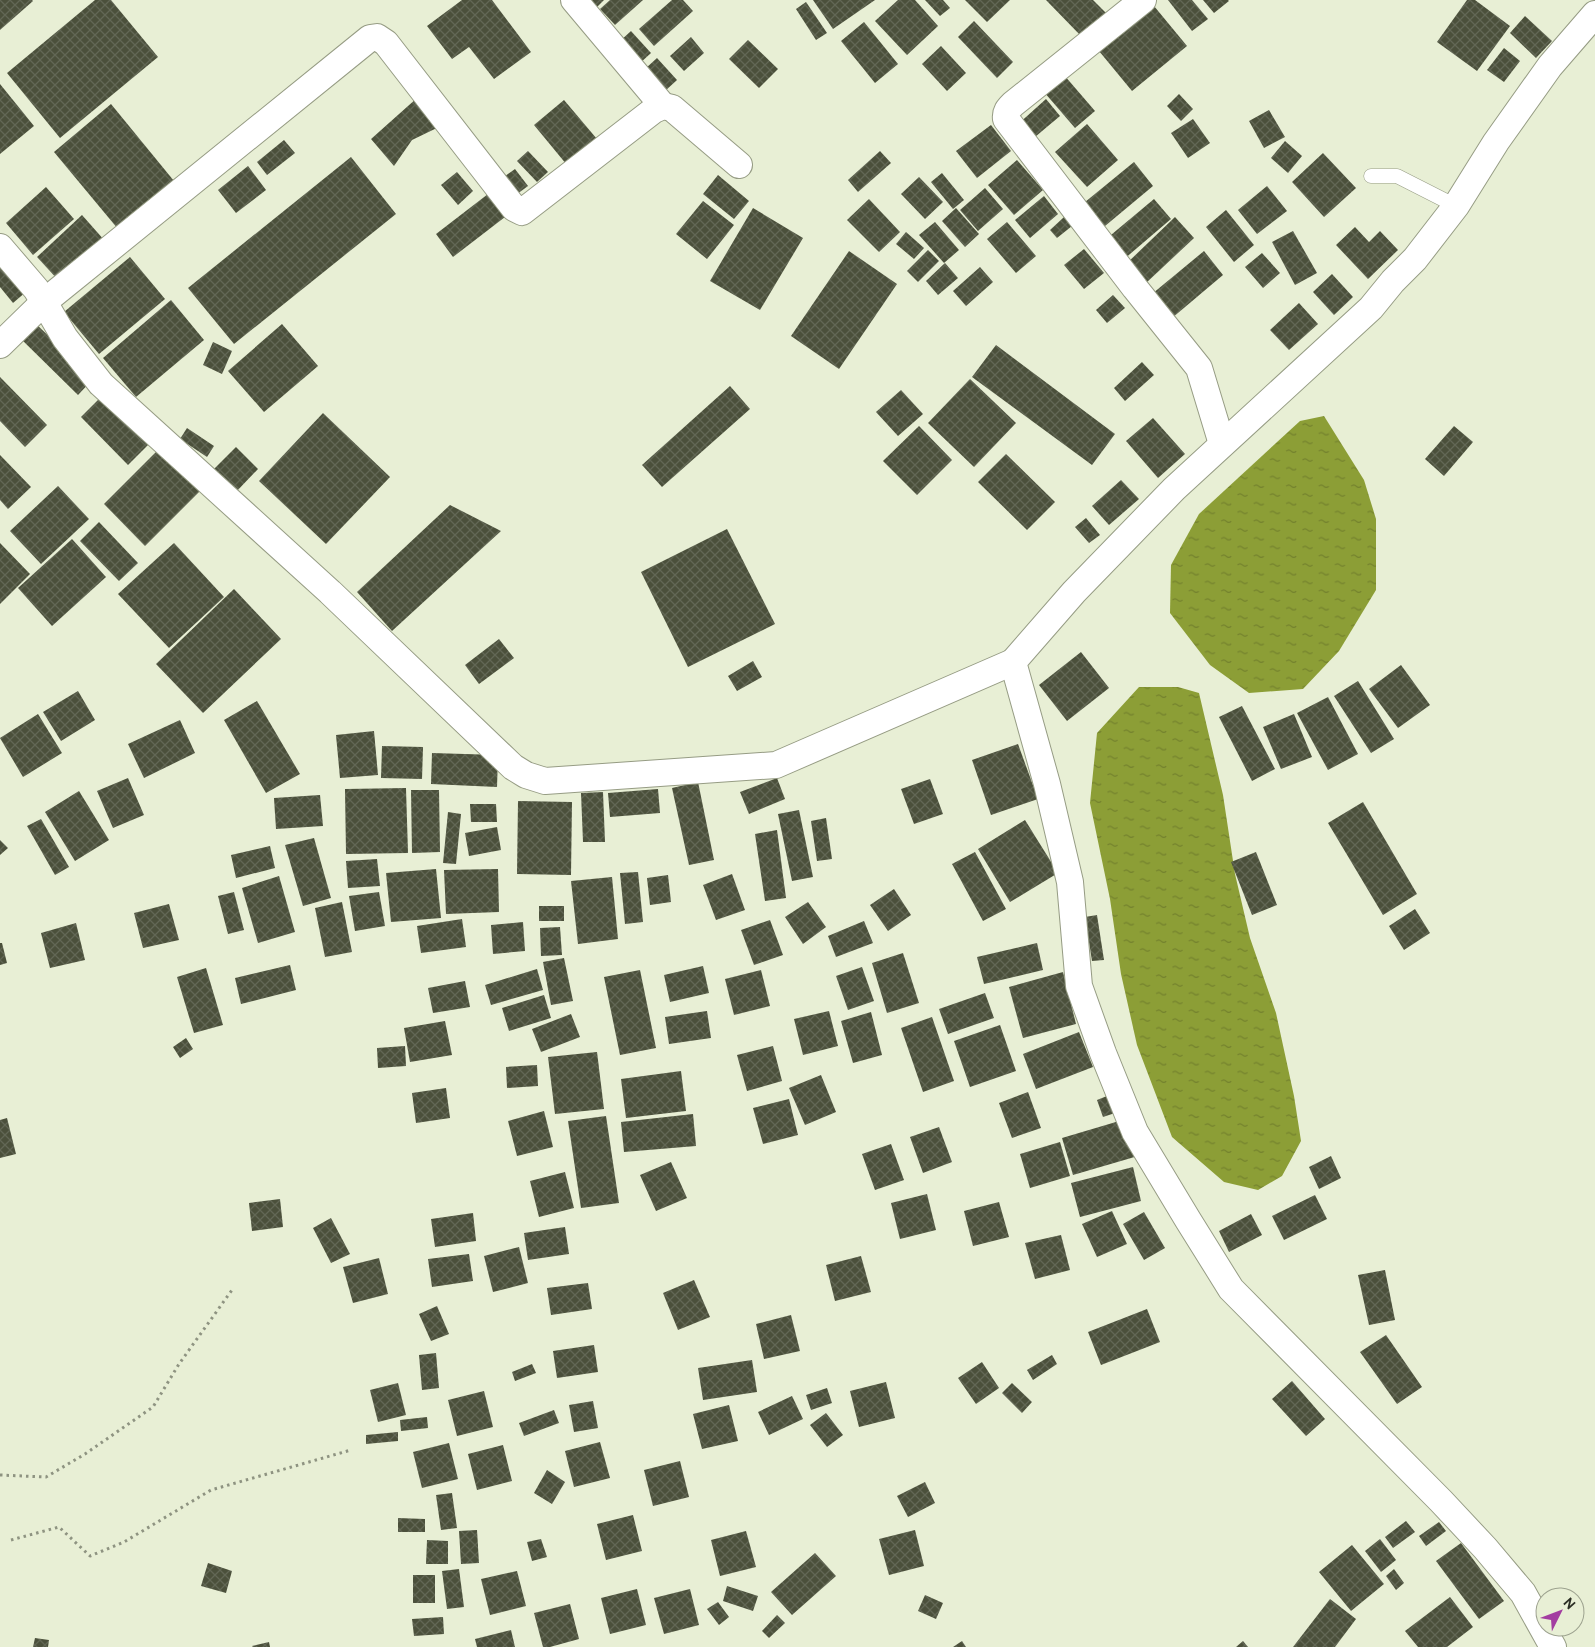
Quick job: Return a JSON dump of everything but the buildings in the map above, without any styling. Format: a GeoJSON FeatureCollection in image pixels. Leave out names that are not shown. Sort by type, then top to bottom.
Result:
{"type":"FeatureCollection","features":[{"type":"Feature","properties":{"kind":"street"},"geometry":{"type":"LineString","coordinates":[[574,0],[663,106]]}},
{"type":"Feature","properties":{"kind":"street"},"geometry":{"type":"LineString","coordinates":[[1143,0],[1013,104],[1005,115],[1006,119],[1135,288],[1199,368],[1222,444]]}},
{"type":"Feature","properties":{"kind":"street"},"geometry":{"type":"LineString","coordinates":[[0,247],[36,289],[65,338],[101,384],[330,592],[513,767],[526,776],[545,781],[776,764],[1013,662],[1074,592],[1174,489],[1371,308],[1393,281],[1415,259],[1456,206],[1496,142],[1550,66],[1595,14]]}},
{"type":"Feature","properties":{"kind":"street"},"geometry":{"type":"LineString","coordinates":[[0,345],[44,302],[370,38],[377,37],[386,43],[514,208],[522,212],[654,110],[663,106],[672,108],[739,165]]}},
{"type":"Feature","properties":{"kind":"street"},"geometry":{"type":"LineString","coordinates":[[1013,662],[1047,784],[1070,882],[1079,986],[1103,1053],[1135,1132],[1231,1289],[1485,1548],[1523,1593],[1553,1647]]}},
{"type":"Feature","properties":{"kind":"lane"},"geometry":{"type":"LineString","coordinates":[[1371,176],[1397,176],[1456,206]]}},
{"type":"Feature","properties":{"kind":"path"},"geometry":{"type":"LineString","coordinates":[[0,1475],[46,1477],[85,1454],[153,1407],[179,1364],[232,1290]]}},
{"type":"Feature","properties":{"kind":"path"},"geometry":{"type":"LineString","coordinates":[[11,1540],[59,1527],[90,1556],[124,1542],[211,1490],[351,1450]]}},
{"type":"Feature","properties":{"kind":"water"},"geometry":{"type":"Polygon","coordinates":[[[1324,416],[1364,480],[1376,519],[1376,590],[1339,651],[1303,689],[1249,693],[1210,665],[1170,613],[1171,565],[1199,514],[1300,421],[1324,416]]]}},
{"type":"Feature","properties":{"kind":"water"},"geometry":{"type":"Polygon","coordinates":[[[1139,687],[1178,687],[1199,693],[1223,795],[1235,874],[1250,938],[1276,1013],[1294,1096],[1301,1141],[1282,1176],[1258,1190],[1224,1182],[1172,1137],[1137,1045],[1121,974],[1110,899],[1090,803],[1097,733],[1139,687]]]}}]}
